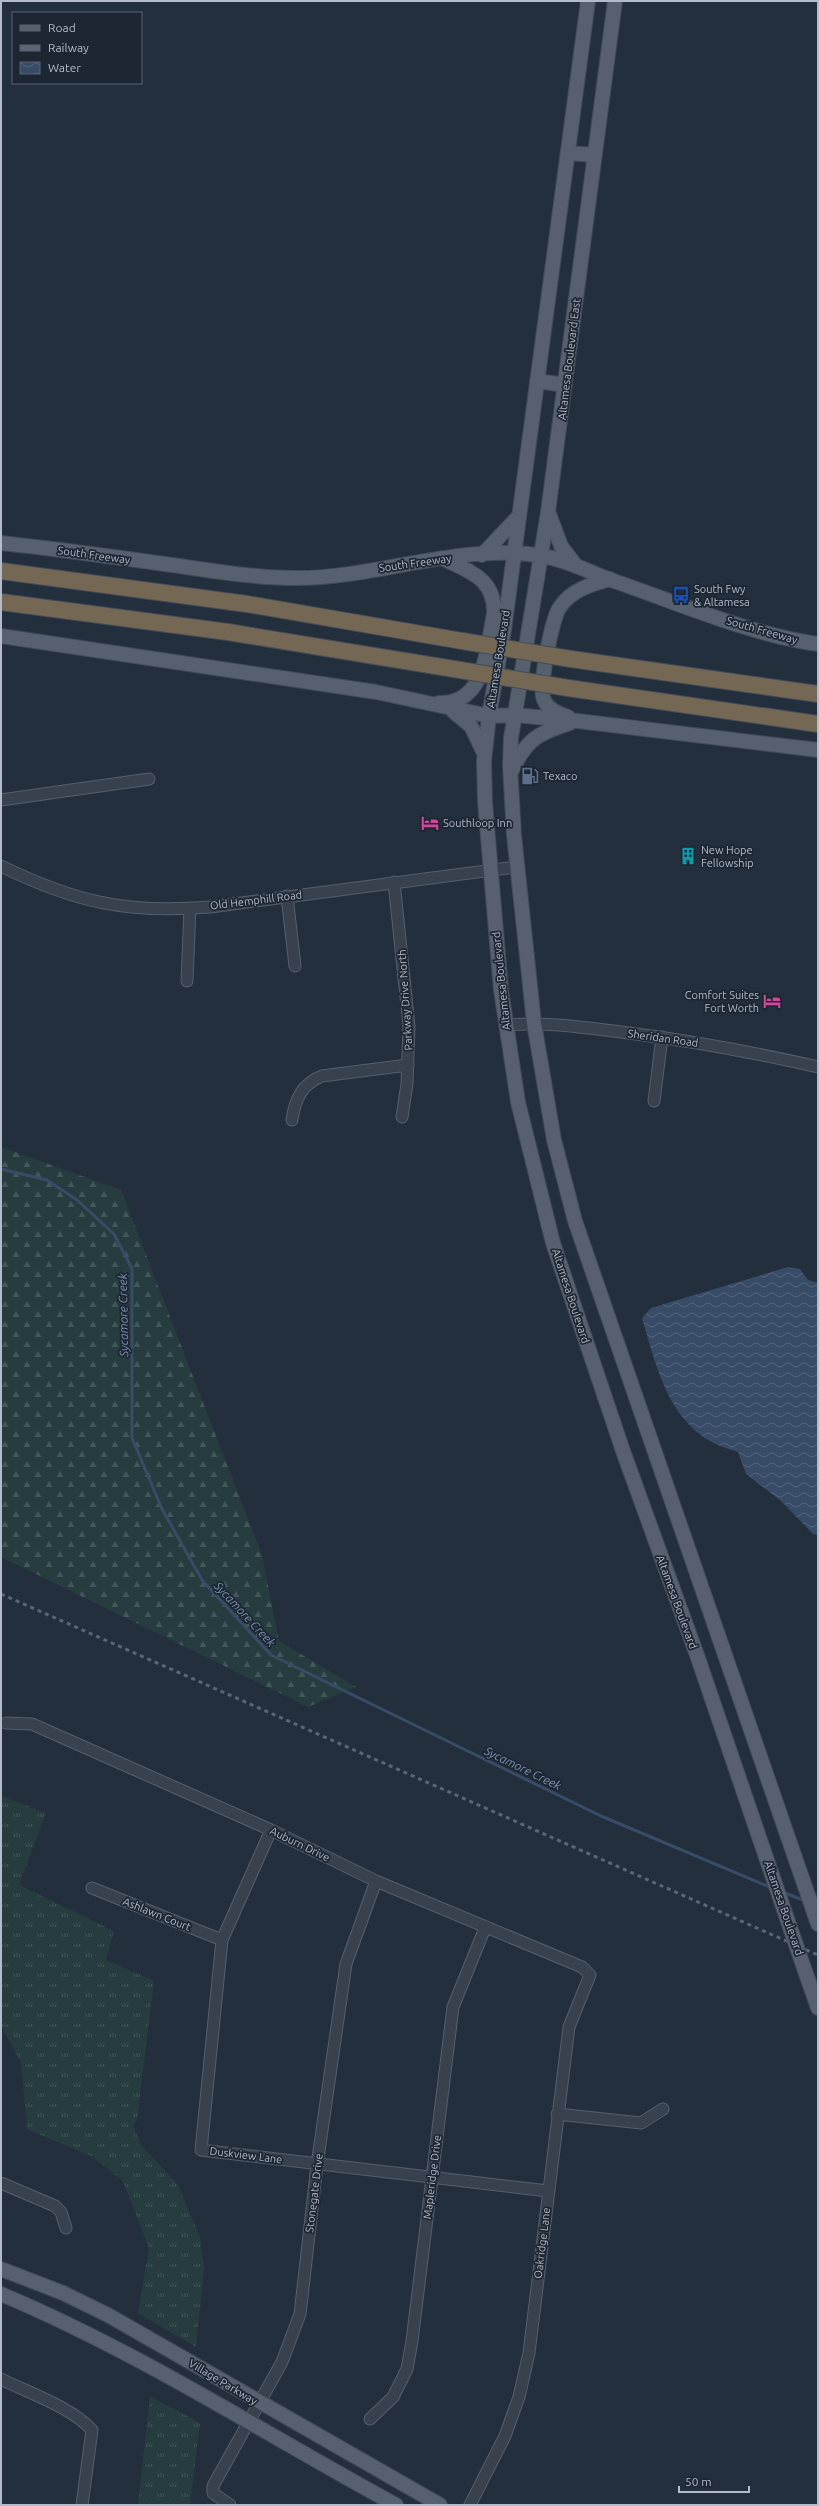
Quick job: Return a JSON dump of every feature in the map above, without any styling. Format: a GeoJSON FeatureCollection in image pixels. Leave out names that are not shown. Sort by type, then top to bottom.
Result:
{"type":"FeatureCollection","features":[{"type":"Feature","properties":{"kind":"highway"},"geometry":{"type":"LineString","coordinates":[[1,571],[247,604],[571,659],[818,694]]}},
{"type":"Feature","properties":{"kind":"highway"},"geometry":{"type":"LineString","coordinates":[[1,602],[228,632],[568,688],[818,724]]}},
{"type":"Feature","properties":{"kind":"main road"},"geometry":{"type":"LineString","coordinates":[[514,554],[588,1]]}},
{"type":"Feature","properties":{"kind":"main road","name":"Altamesa Boulevard East"},"geometry":{"type":"LineString","coordinates":[[514,715],[548,512],[615,1]]}},
{"type":"Feature","properties":{"kind":"main road"},"geometry":{"type":"LineString","coordinates":[[568,153],[595,156]]}},
{"type":"Feature","properties":{"kind":"main road"},"geometry":{"type":"LineString","coordinates":[[537,381],[565,385]]}},
{"type":"Feature","properties":{"kind":"main road"},"geometry":{"type":"LineString","coordinates":[[548,512],[561,546],[574,563]]}},
{"type":"Feature","properties":{"kind":"main road"},"geometry":{"type":"LineString","coordinates":[[482,555],[519,516]]}},
{"type":"Feature","properties":{"kind":"main road","name":"South Freeway"},"geometry":{"type":"LineString","coordinates":[[1,543],[253,577],[298,578],[336,576],[442,558],[482,555],[514,554],[541,556],[574,563],[610,580],[758,631],[818,644]]}},
{"type":"Feature","properties":{"kind":"main road","name":"Altamesa Boulevard"},"geometry":{"type":"LineString","coordinates":[[514,554],[489,716],[485,755],[484,802],[489,870],[506,1025],[518,1102],[553,1243],[623,1452],[698,1658],[756,1831],[818,2008]]}},
{"type":"Feature","properties":{"kind":"main road"},"geometry":{"type":"LineString","coordinates":[[424,703],[453,702],[463,698],[472,691],[478,683],[494,614],[492,593],[486,584],[477,575],[442,558]]}},
{"type":"Feature","properties":{"kind":"main road"},"geometry":{"type":"LineString","coordinates":[[578,721],[556,712],[543,700],[542,694],[551,629],[560,607],[571,596],[595,583],[610,580]]}},
{"type":"Feature","properties":{"kind":"main road"},"geometry":{"type":"LineString","coordinates":[[1,636],[376,692],[449,709],[489,716],[514,715],[578,721],[818,750]]}},
{"type":"Feature","properties":{"kind":"main road"},"geometry":{"type":"LineString","coordinates":[[449,709],[471,726],[485,755]]}},
{"type":"Feature","properties":{"kind":"main road"},"geometry":{"type":"LineString","coordinates":[[514,715],[511,772],[516,867],[534,1023],[554,1140],[575,1221],[788,1844],[818,1924]]}},
{"type":"Feature","properties":{"kind":"main road"},"geometry":{"type":"LineString","coordinates":[[511,772],[523,750],[535,737],[546,730],[578,721]]}},
{"type":"Feature","properties":{"kind":"main road","name":"Village Parkway"},"geometry":{"type":"LineString","coordinates":[[1,2269],[64,2292],[108,2315],[260,2404],[440,2505]]}},
{"type":"Feature","properties":{"kind":"main road","name":"Village Parkway"},"geometry":{"type":"LineString","coordinates":[[1,2294],[61,2321],[173,2378],[248,2424],[396,2505]]}},
{"type":"Feature","properties":{"kind":"street"},"geometry":{"type":"LineString","coordinates":[[1,800],[148,779]]}},
{"type":"Feature","properties":{"kind":"street","name":"Old Hemphill Road"},"geometry":{"type":"LineString","coordinates":[[1,866],[49,888],[89,901],[128,908],[190,908],[516,867]]}},
{"type":"Feature","properties":{"kind":"street","name":"Parkway Drive North"},"geometry":{"type":"LineString","coordinates":[[394,882],[409,1026],[408,1065],[402,1117]]}},
{"type":"Feature","properties":{"kind":"street"},"geometry":{"type":"LineString","coordinates":[[287,896],[295,966]]}},
{"type":"Feature","properties":{"kind":"street"},"geometry":{"type":"LineString","coordinates":[[187,981],[190,908]]}},
{"type":"Feature","properties":{"kind":"street","name":"Sheridan Road"},"geometry":{"type":"LineString","coordinates":[[506,1025],[549,1023],[662,1037],[726,1047],[818,1067]]}},
{"type":"Feature","properties":{"kind":"street"},"geometry":{"type":"LineString","coordinates":[[654,1101],[662,1037]]}},
{"type":"Feature","properties":{"kind":"street"},"geometry":{"type":"LineString","coordinates":[[292,1120],[298,1095],[315,1079],[322,1076],[408,1065]]}},
{"type":"Feature","properties":{"kind":"street","name":"Auburn Drive"},"geometry":{"type":"LineString","coordinates":[[6,1723],[32,1724],[271,1830],[376,1881],[485,1928],[582,1967],[590,1974]]}},
{"type":"Feature","properties":{"kind":"street","name":"Duskview Lane"},"geometry":{"type":"LineString","coordinates":[[271,1830],[222,1940],[201,2150],[317,2165],[548,2191]]}},
{"type":"Feature","properties":{"kind":"street","name":"Stonegate Drive"},"geometry":{"type":"LineString","coordinates":[[230,2505],[216,2496],[212,2490],[282,2362],[300,2314],[317,2165],[346,1964],[376,1881]]}},
{"type":"Feature","properties":{"kind":"street","name":"Ashlawn Court"},"geometry":{"type":"LineString","coordinates":[[92,1888],[222,1940]]}},
{"type":"Feature","properties":{"kind":"street","name":"Mapleridge Drive"},"geometry":{"type":"LineString","coordinates":[[370,2419],[393,2397],[407,2369],[412,2341],[453,2007],[485,1928]]}},
{"type":"Feature","properties":{"kind":"street","name":"Oakridge Lane"},"geometry":{"type":"LineString","coordinates":[[470,2505],[505,2436],[519,2397],[529,2353],[557,2114],[569,2026],[586,1989],[590,1974]]}},
{"type":"Feature","properties":{"kind":"street"},"geometry":{"type":"LineString","coordinates":[[557,2114],[641,2123],[663,2110]]}},
{"type":"Feature","properties":{"kind":"street"},"geometry":{"type":"LineString","coordinates":[[1,2183],[55,2206],[61,2212],[66,2228]]}},
{"type":"Feature","properties":{"kind":"street"},"geometry":{"type":"LineString","coordinates":[[1,2379],[66,2411],[85,2422],[92,2430],[82,2505]]}},
{"type":"Feature","properties":{"kind":"green space"},"geometry":{"type":"Polygon","coordinates":[[[1,1147],[121,1190],[262,1555],[279,1641],[356,1687],[308,1707],[1,1557],[1,1147]]]}},
{"type":"Feature","properties":{"kind":"green space"},"geometry":{"type":"Polygon","coordinates":[[[1,1796],[46,1813],[19,1885],[114,1931],[106,1960],[154,1981],[137,2120],[133,2126],[142,2146],[178,2185],[200,2237],[204,2268],[196,2347],[138,2313],[149,2248],[123,2181],[93,2157],[27,2129],[21,2062],[1,2026],[1,1796]]]}},
{"type":"Feature","properties":{"kind":"green space"},"geometry":{"type":"Polygon","coordinates":[[[150,2396],[200,2423],[190,2505],[138,2505],[150,2396]]]}},
{"type":"Feature","properties":{"kind":"water"},"geometry":{"type":"Polygon","coordinates":[[[788,1267],[800,1269],[808,1280],[818,1283],[818,1535],[813,1534],[781,1501],[746,1474],[738,1452],[710,1441],[695,1431],[683,1418],[673,1403],[658,1370],[642,1318],[651,1308],[788,1267]]]}},
{"type":"Feature","properties":{"kind":"waterway","name":"Sycamore Creek"},"geometry":{"type":"LineString","coordinates":[[1,1169],[47,1180],[77,1200],[114,1234],[132,1269],[132,1438],[162,1509],[202,1580],[271,1655],[601,1816],[772,1888]]}},
{"type":"Feature","properties":{"kind":"waterway","name":"Sycamore Creek"},"geometry":{"type":"LineString","coordinates":[[783,1892],[805,1901]]}},
{"type":"Feature","properties":{"kind":"railway"},"geometry":{"type":"LineString","coordinates":[[1,1594],[818,1955]]}},
{"type":"Feature","properties":{"kind":"place","name":"South Fwy & Altamesa"},"geometry":{"type":"Point","coordinates":[681,595]}},
{"type":"Feature","properties":{"kind":"place","name":"Texaco"},"geometry":{"type":"Point","coordinates":[530,776]}},
{"type":"Feature","properties":{"kind":"place","name":"Southloop Inn"},"geometry":{"type":"Point","coordinates":[430,823]}},
{"type":"Feature","properties":{"kind":"place","name":"New Hope Fellowship"},"geometry":{"type":"Point","coordinates":[688,856]}},
{"type":"Feature","properties":{"kind":"place","name":"Comfort Suites Fort Worth"},"geometry":{"type":"Point","coordinates":[772,1001]}}]}
